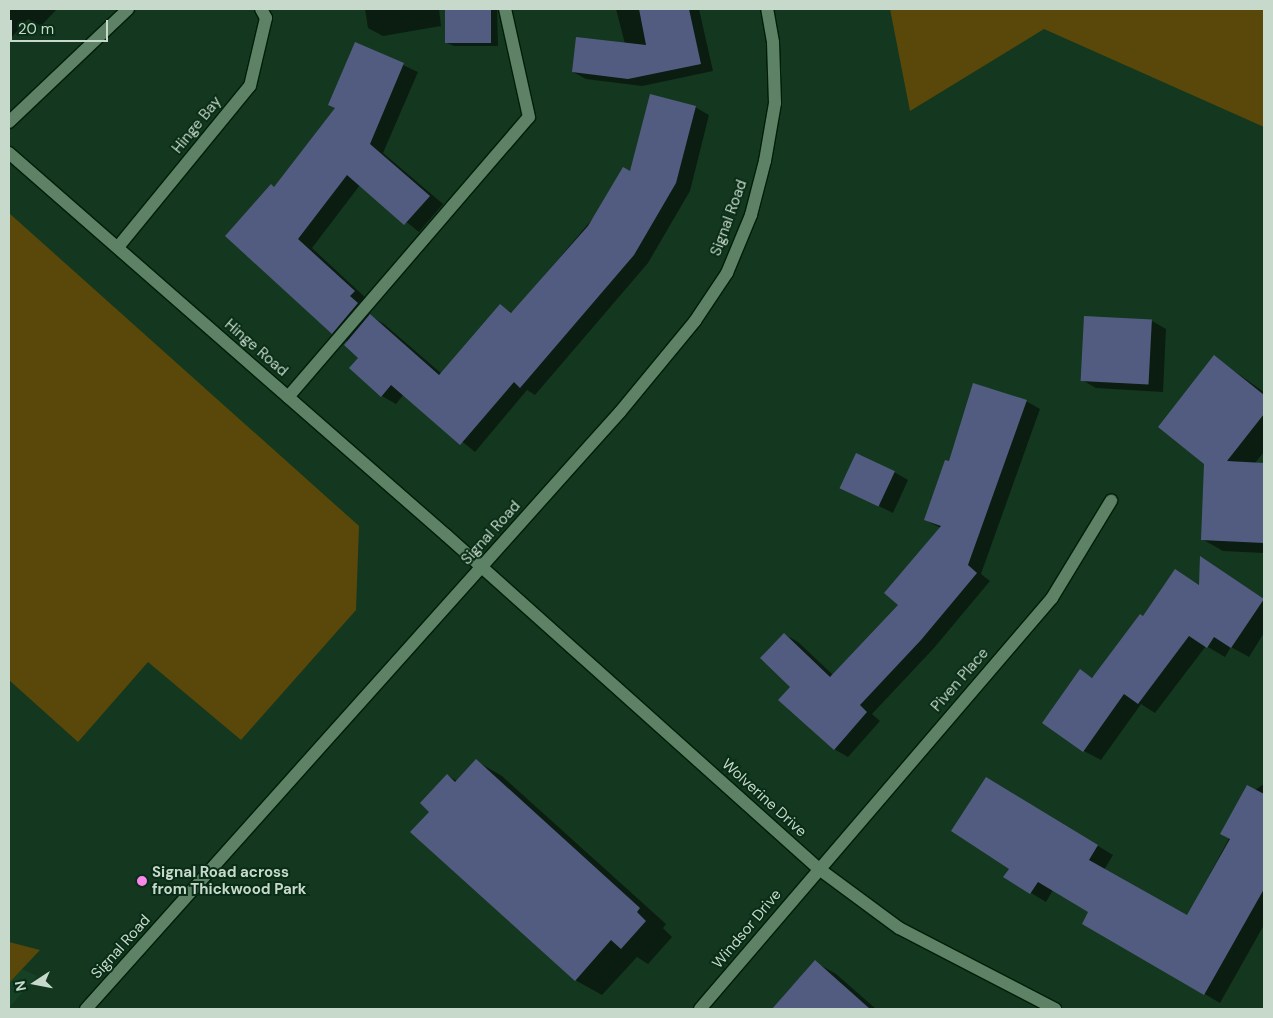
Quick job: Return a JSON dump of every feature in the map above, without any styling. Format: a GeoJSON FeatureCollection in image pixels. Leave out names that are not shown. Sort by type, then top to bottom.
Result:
{"type":"FeatureCollection","features":[{"type":"Feature","properties":{"kind":"street"},"geometry":{"type":"LineString","coordinates":[[9,122],[128,9]]}},
{"type":"Feature","properties":{"kind":"street","name":"Hinge Bay"},"geometry":{"type":"LineString","coordinates":[[118,247],[250,86],[266,18],[261,9]]}},
{"type":"Feature","properties":{"kind":"street"},"geometry":{"type":"LineString","coordinates":[[288,397],[529,117],[505,9]]}},
{"type":"Feature","properties":{"kind":"street","name":"Signal Road"},"geometry":{"type":"LineString","coordinates":[[86,1009],[482,568],[660,365],[695,321],[726,273],[751,215],[765,161],[775,103],[773,42],[767,9]]}},
{"type":"Feature","properties":{"kind":"street","name":"Hinge Road"},"geometry":{"type":"LineString","coordinates":[[9,153],[482,568]]}},
{"type":"Feature","properties":{"kind":"street","name":"Piven Place"},"geometry":{"type":"LineString","coordinates":[[819,869],[1052,598],[1111,501]]}},
{"type":"Feature","properties":{"kind":"street","name":"Wolverine Drive"},"geometry":{"type":"LineString","coordinates":[[482,568],[819,869],[899,928],[1054,1009]]}},
{"type":"Feature","properties":{"kind":"street","name":"Windsor Drive"},"geometry":{"type":"LineString","coordinates":[[700,1009],[819,869]]}},
{"type":"Feature","properties":{"kind":"shaded area"},"geometry":{"type":"Polygon","coordinates":[[[890,9],[1264,9],[1264,127],[1044,29],[910,111],[890,9]]]}},
{"type":"Feature","properties":{"kind":"shaded area"},"geometry":{"type":"Polygon","coordinates":[[[9,213],[359,526],[356,610],[241,740],[148,662],[78,742],[9,680],[9,213]]]}},
{"type":"Feature","properties":{"kind":"shaded area"},"geometry":{"type":"Polygon","coordinates":[[[9,942],[40,950],[9,983],[9,942]]]}},
{"type":"Feature","properties":{"kind":"shaded area"},"geometry":{"type":"Polygon","coordinates":[[[9,963],[37,976],[9,1008],[9,963]]]}},
{"type":"Feature","properties":{"kind":"building"},"geometry":{"type":"Polygon","coordinates":[[[445,9],[491,9],[491,43],[445,43],[445,9]]]}},
{"type":"Feature","properties":{"kind":"building"},"geometry":{"type":"Polygon","coordinates":[[[639,9],[689,9],[701,64],[628,79],[572,72],[576,37],[646,45],[639,9]]]}},
{"type":"Feature","properties":{"kind":"building"},"geometry":{"type":"Polygon","coordinates":[[[355,42],[404,63],[370,144],[430,196],[404,225],[347,175],[298,239],[355,291],[350,296],[358,303],[332,334],[225,236],[271,184],[274,187],[335,108],[328,105],[355,42]]]}},
{"type":"Feature","properties":{"kind":"building"},"geometry":{"type":"Polygon","coordinates":[[[650,94],[696,106],[676,183],[634,255],[520,388],[514,382],[460,445],[391,385],[381,397],[349,368],[358,358],[344,345],[370,314],[439,375],[500,304],[511,313],[588,226],[623,167],[630,171],[650,94]]]}},
{"type":"Feature","properties":{"kind":"building"},"geometry":{"type":"Polygon","coordinates":[[[1084,316],[1152,320],[1149,384],[1081,381],[1084,316]]]}},
{"type":"Feature","properties":{"kind":"building"},"geometry":{"type":"Polygon","coordinates":[[[1214,355],[1264,395],[1264,414],[1227,461],[1264,463],[1264,543],[1201,540],[1204,464],[1158,427],[1214,355]]]}},
{"type":"Feature","properties":{"kind":"building"},"geometry":{"type":"Polygon","coordinates":[[[973,383],[1027,400],[968,565],[977,573],[921,640],[860,705],[867,712],[834,750],[778,700],[790,687],[760,658],[784,633],[830,677],[898,605],[884,593],[941,526],[924,520],[945,460],[949,461],[973,383]]]}},
{"type":"Feature","properties":{"kind":"building"},"geometry":{"type":"Polygon","coordinates":[[[856,453],[895,471],[878,507],[840,488],[856,453]]]}},
{"type":"Feature","properties":{"kind":"building"},"geometry":{"type":"Polygon","coordinates":[[[1200,556],[1264,599],[1231,648],[1214,637],[1207,648],[1189,636],[1138,704],[1124,694],[1083,752],[1042,723],[1080,669],[1092,678],[1140,614],[1143,616],[1175,569],[1199,585],[1200,556]]]}},
{"type":"Feature","properties":{"kind":"building"},"geometry":{"type":"Polygon","coordinates":[[[476,759],[640,908],[637,912],[646,921],[621,949],[611,940],[575,981],[410,832],[429,812],[420,803],[447,774],[455,782],[476,759]]]}},
{"type":"Feature","properties":{"kind":"building"},"geometry":{"type":"Polygon","coordinates":[[[986,777],[1098,845],[1089,860],[1187,915],[1230,839],[1220,834],[1247,785],[1264,794],[1264,889],[1204,995],[1082,924],[1088,912],[1038,882],[1030,894],[1003,877],[1009,869],[951,831],[986,777]]]}},
{"type":"Feature","properties":{"kind":"building"},"geometry":{"type":"Polygon","coordinates":[[[815,960],[870,1009],[772,1009],[815,960]]]}},
{"type":"Feature","properties":{"kind":"place","name":"Signal Road across from Thickwood Park"},"geometry":{"type":"Point","coordinates":[142,881]}}]}
